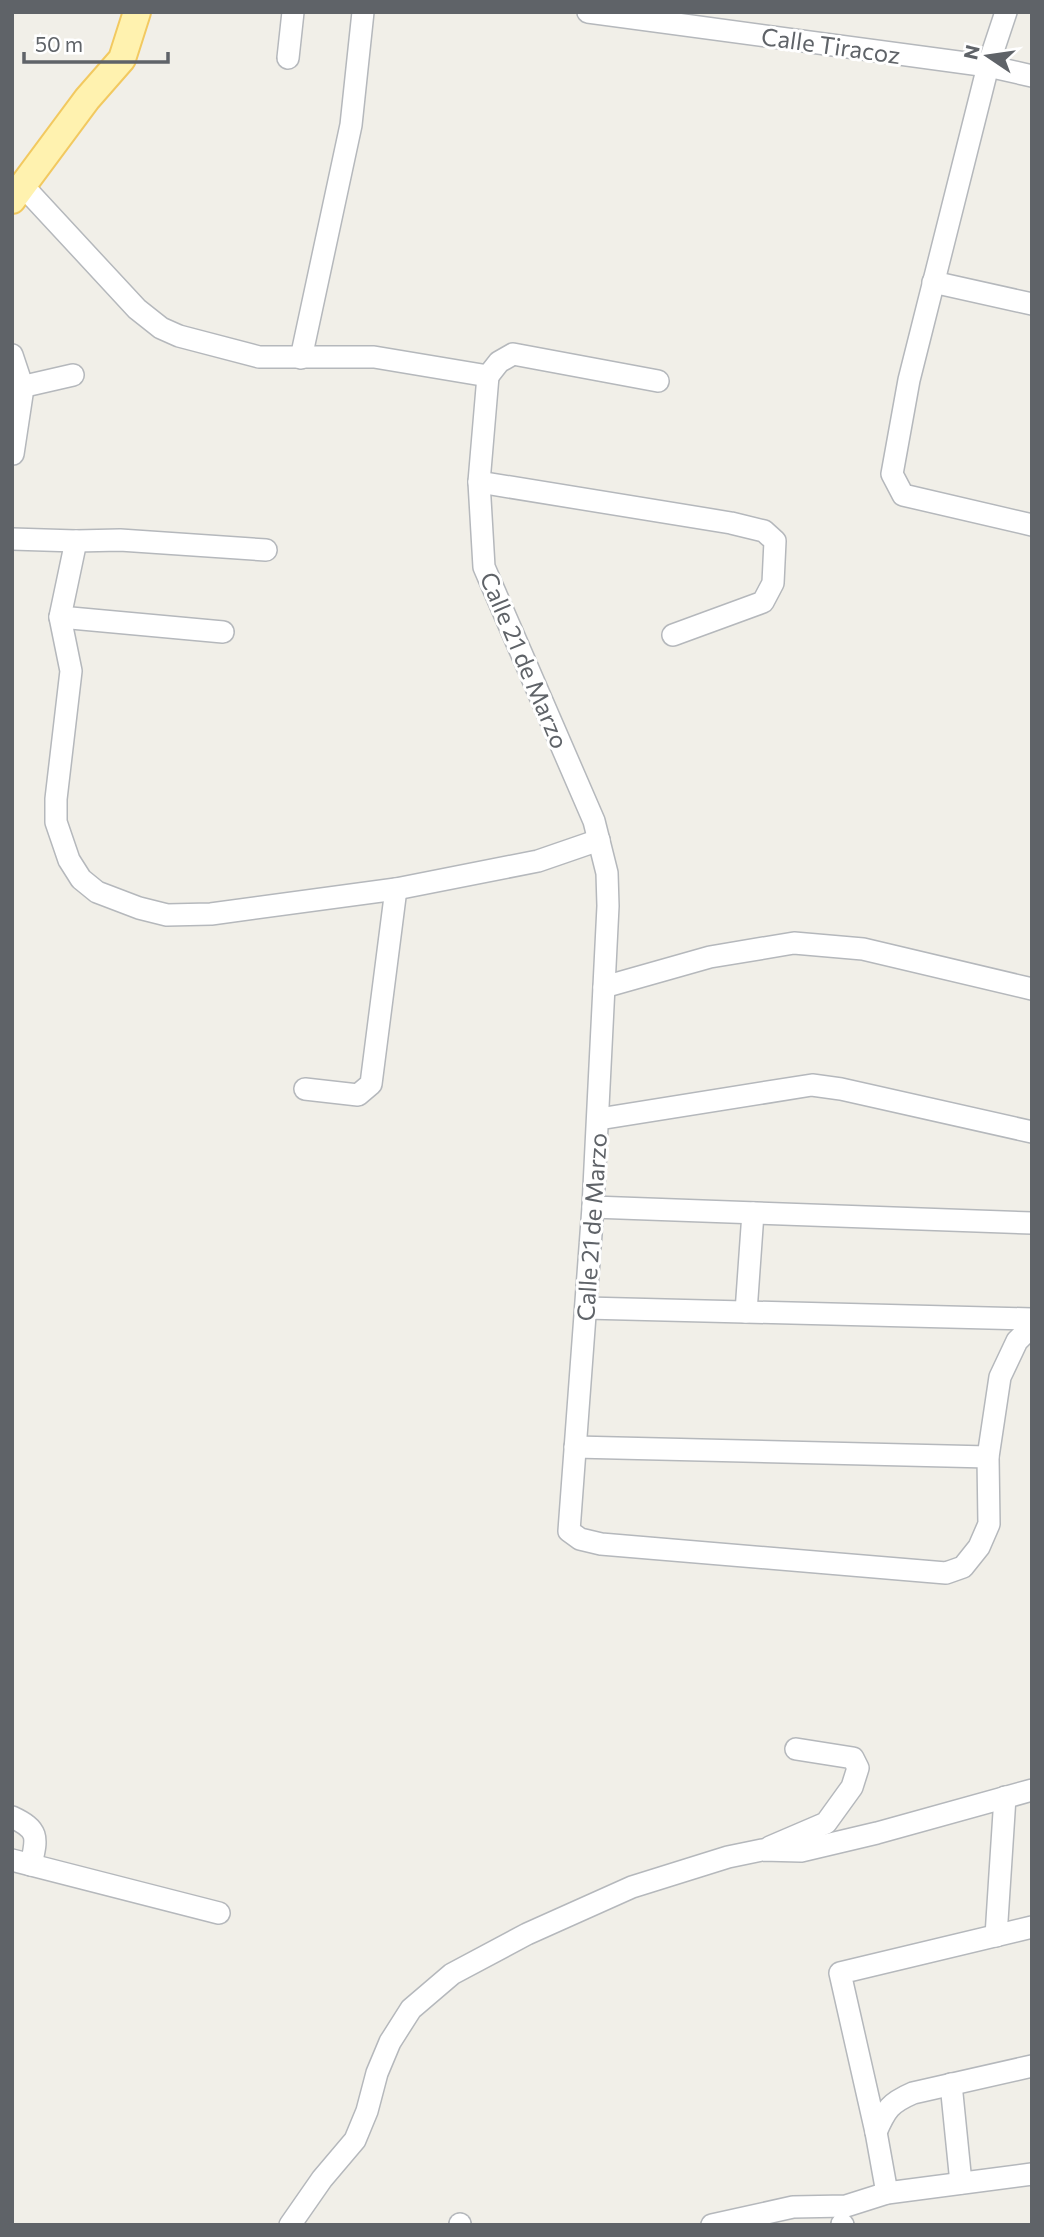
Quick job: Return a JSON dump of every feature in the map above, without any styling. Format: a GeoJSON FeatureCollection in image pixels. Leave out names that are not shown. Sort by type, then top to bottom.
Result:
{"type":"FeatureCollection","features":[{"type":"Feature","properties":{"kind":"main road"},"geometry":{"type":"LineString","coordinates":[[17,193],[122,59],[137,12]]}},
{"type":"Feature","properties":{"kind":"street"},"geometry":{"type":"LineString","coordinates":[[288,58],[293,12]]}},
{"type":"Feature","properties":{"kind":"street"},"geometry":{"type":"LineString","coordinates":[[301,358],[351,125],[363,12]]}},
{"type":"Feature","properties":{"kind":"street","name":"Calle Tiracoz"},"geometry":{"type":"LineString","coordinates":[[588,12],[988,66],[1032,76]]}},
{"type":"Feature","properties":{"kind":"street"},"geometry":{"type":"LineString","coordinates":[[1006,12],[988,66],[933,282],[909,380],[892,474],[903,495],[1032,526]]}},
{"type":"Feature","properties":{"kind":"street"},"geometry":{"type":"LineString","coordinates":[[17,193],[137,309],[161,328],[179,337],[259,357],[374,357],[488,376],[499,362],[513,354],[658,381]]}},
{"type":"Feature","properties":{"kind":"street"},"geometry":{"type":"LineString","coordinates":[[933,282],[1032,303]]}},
{"type":"Feature","properties":{"kind":"street"},"geometry":{"type":"LineString","coordinates":[[12,355],[18,389],[13,454]]}},
{"type":"Feature","properties":{"kind":"street"},"geometry":{"type":"LineString","coordinates":[[18,389],[74,375]]}},
{"type":"Feature","properties":{"kind":"street","name":"Calle 21 de Marzo"},"geometry":{"type":"LineString","coordinates":[[488,376],[479,482],[484,567],[593,821],[607,873],[593,1207],[569,1531],[580,1539],[601,1544],[946,1573],[963,1567],[979,1547],[989,1524],[988,1457]]}},
{"type":"Feature","properties":{"kind":"street"},"geometry":{"type":"LineString","coordinates":[[479,482],[731,523],[764,531],[775,541],[773,583],[763,602],[673,635]]}},
{"type":"Feature","properties":{"kind":"street"},"geometry":{"type":"LineString","coordinates":[[12,539],[120,540],[265,550]]}},
{"type":"Feature","properties":{"kind":"street"},"geometry":{"type":"LineString","coordinates":[[76,541],[60,617],[71,671],[56,799],[56,822],[69,860],[81,879],[97,892],[167,915],[211,914],[396,889],[538,861],[599,840]]}},
{"type":"Feature","properties":{"kind":"street"},"geometry":{"type":"LineString","coordinates":[[60,617],[223,632]]}},
{"type":"Feature","properties":{"kind":"street"},"geometry":{"type":"LineString","coordinates":[[305,1088],[358,1095],[371,1084],[396,889]]}},
{"type":"Feature","properties":{"kind":"street"},"geometry":{"type":"LineString","coordinates":[[604,987],[710,957],[793,943],[863,949],[1032,989]]}},
{"type":"Feature","properties":{"kind":"street"},"geometry":{"type":"LineString","coordinates":[[598,1119],[812,1085],[841,1089],[1032,1132]]}},
{"type":"Feature","properties":{"kind":"street"},"geometry":{"type":"LineString","coordinates":[[593,1207],[1032,1223]]}},
{"type":"Feature","properties":{"kind":"street"},"geometry":{"type":"LineString","coordinates":[[746,1312],[753,1213]]}},
{"type":"Feature","properties":{"kind":"street"},"geometry":{"type":"LineString","coordinates":[[586,1308],[1032,1318]]}},
{"type":"Feature","properties":{"kind":"street"},"geometry":{"type":"LineString","coordinates":[[575,1447],[988,1457],[1000,1377],[1017,1341],[1032,1326]]}},
{"type":"Feature","properties":{"kind":"street"},"geometry":{"type":"LineString","coordinates":[[290,2225],[322,2179],[355,2140],[381,2063],[390,2042],[411,2009],[452,1974],[527,1934],[632,1887],[728,1857],[762,1850],[826,1823],[852,1787],[858,1768],[853,1758],[796,1749]]}},
{"type":"Feature","properties":{"kind":"street"},"geometry":{"type":"LineString","coordinates":[[762,1850],[801,1851],[1032,1790]]}},
{"type":"Feature","properties":{"kind":"street"},"geometry":{"type":"LineString","coordinates":[[996,1936],[1005,1797]]}},
{"type":"Feature","properties":{"kind":"street"},"geometry":{"type":"LineString","coordinates":[[12,1817],[28,1825],[36,1840],[22,1863],[219,1913]]}},
{"type":"Feature","properties":{"kind":"street"},"geometry":{"type":"LineString","coordinates":[[887,2193],[876,2132],[839,1973],[1032,1927]]}},
{"type":"Feature","properties":{"kind":"street"},"geometry":{"type":"LineString","coordinates":[[876,2132],[884,2112],[894,2101],[913,2093],[1032,2067]]}},
{"type":"Feature","properties":{"kind":"street"},"geometry":{"type":"LineString","coordinates":[[951,2084],[961,2183]]}},
{"type":"Feature","properties":{"kind":"street"},"geometry":{"type":"LineString","coordinates":[[712,2225],[793,2207],[843,2220],[887,2193],[1032,2174]]}}]}
